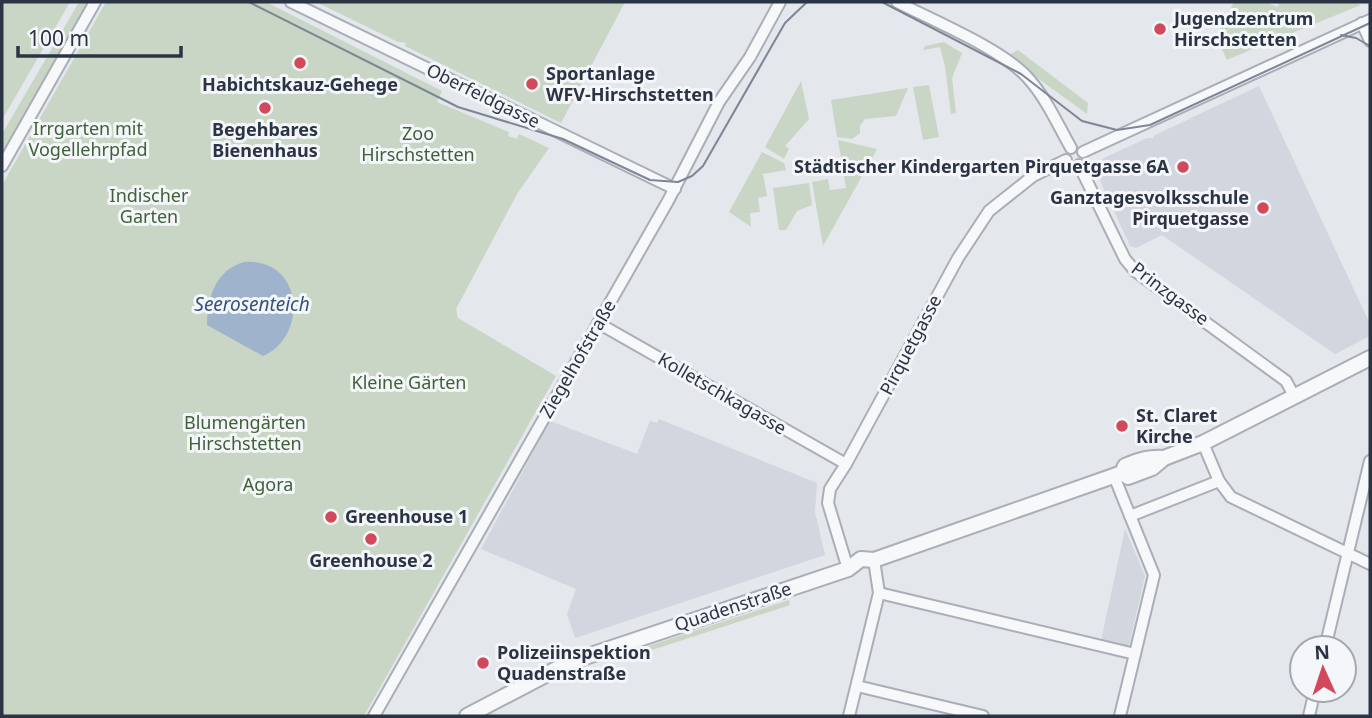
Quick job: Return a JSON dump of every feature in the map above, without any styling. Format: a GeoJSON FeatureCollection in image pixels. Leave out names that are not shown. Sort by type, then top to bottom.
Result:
{"type":"FeatureCollection","features":[{"type":"Feature","properties":{"kind":"street"},"geometry":{"type":"LineString","coordinates":[[2,166],[95,2]]}},
{"type":"Feature","properties":{"kind":"street","name":"Oberfeldgasse"},"geometry":{"type":"LineString","coordinates":[[291,2],[675,189]]}},
{"type":"Feature","properties":{"kind":"street","name":"Ziegelhofstraße"},"geometry":{"type":"LineString","coordinates":[[374,716],[675,189],[719,102],[750,57],[780,2]]}},
{"type":"Feature","properties":{"kind":"street"},"geometry":{"type":"LineString","coordinates":[[897,2],[990,52],[1024,74],[1038,91],[1070,148]]}},
{"type":"Feature","properties":{"kind":"street"},"geometry":{"type":"LineString","coordinates":[[1083,152],[1366,22],[1370,41]]}},
{"type":"Feature","properties":{"kind":"street"},"geometry":{"type":"LineString","coordinates":[[1078,147],[1083,152],[1084,158],[1079,165],[1070,165],[1066,160],[1065,155],[1070,148],[1078,147]]}},
{"type":"Feature","properties":{"kind":"street","name":"Pirquetgasse"},"geometry":{"type":"LineString","coordinates":[[848,569],[828,503],[830,489],[958,258],[989,211],[1032,176],[1066,160]]}},
{"type":"Feature","properties":{"kind":"street","name":"Prinzgasse"},"geometry":{"type":"LineString","coordinates":[[1079,165],[1125,260],[1135,271],[1286,381],[1294,396]]}},
{"type":"Feature","properties":{"kind":"street","name":"Kolletschkagasse"},"geometry":{"type":"LineString","coordinates":[[598,323],[846,464]]}},
{"type":"Feature","properties":{"kind":"street","name":"Quadenstraße"},"geometry":{"type":"LineString","coordinates":[[467,716],[570,662],[848,569],[856,573],[868,569],[874,560],[1118,475],[1128,477],[1152,468],[1164,458],[1203,443],[1370,358]]}},
{"type":"Feature","properties":{"kind":"street"},"geometry":{"type":"LineString","coordinates":[[1203,443],[1219,481],[1231,497],[1370,564]]}},
{"type":"Feature","properties":{"kind":"street"},"geometry":{"type":"LineString","coordinates":[[1328,634],[1370,461]]}},
{"type":"Feature","properties":{"kind":"street"},"geometry":{"type":"LineString","coordinates":[[1118,475],[1130,516],[1154,576],[1120,716]]}},
{"type":"Feature","properties":{"kind":"street"},"geometry":{"type":"LineString","coordinates":[[1130,516],[1219,481]]}},
{"type":"Feature","properties":{"kind":"street"},"geometry":{"type":"LineString","coordinates":[[849,716],[879,593],[874,560]]}},
{"type":"Feature","properties":{"kind":"street"},"geometry":{"type":"LineString","coordinates":[[879,593],[1135,654]]}},
{"type":"Feature","properties":{"kind":"street"},"geometry":{"type":"LineString","coordinates":[[857,686],[983,716]]}},
{"type":"Feature","properties":{"kind":"shaded area"},"geometry":{"type":"Polygon","coordinates":[[[1259,86],[1370,324],[1370,336],[1335,354],[1162,235],[1136,248],[1130,246],[1097,174],[1102,159],[1147,138],[1154,138],[1153,136],[1259,86]]]}},
{"type":"Feature","properties":{"kind":"shaded area"},"geometry":{"type":"Polygon","coordinates":[[[659,419],[817,483],[815,512],[825,555],[575,638],[567,614],[576,589],[481,549],[550,421],[637,454],[650,421],[657,423],[659,419]]]}},
{"type":"Feature","properties":{"kind":"shaded area"},"geometry":{"type":"Polygon","coordinates":[[[1125,529],[1145,576],[1129,646],[1101,641],[1125,529]]]}},
{"type":"Feature","properties":{"kind":"green space"},"geometry":{"type":"Polygon","coordinates":[[[2,2],[70,2],[2,120],[2,2]]]}},
{"type":"Feature","properties":{"kind":"green space"},"geometry":{"type":"Polygon","coordinates":[[[79,2],[90,2],[2,159],[2,134],[79,2]]]}},
{"type":"Feature","properties":{"kind":"green space","name":"Blumengärten Hirschstetten"},"geometry":{"type":"Polygon","coordinates":[[[106,2],[266,2],[442,91],[437,102],[509,132],[508,136],[517,139],[519,134],[549,148],[517,194],[456,309],[458,318],[556,376],[364,716],[2,716],[2,185],[106,2]]]}},
{"type":"Feature","properties":{"kind":"green space","name":"Sportanlage WFV-Hirschstetten"},"geometry":{"type":"Polygon","coordinates":[[[316,2],[625,2],[561,123],[405,46],[406,43],[398,42],[316,2]]]}},
{"type":"Feature","properties":{"kind":"green space"},"geometry":{"type":"Polygon","coordinates":[[[1234,2],[1266,2],[1277,7],[1280,2],[1354,2],[1361,5],[1265,44],[1260,35],[1264,44],[1227,60],[1217,38],[1222,36],[1216,37],[1234,2]]]}},
{"type":"Feature","properties":{"kind":"green space"},"geometry":{"type":"Polygon","coordinates":[[[944,42],[962,53],[952,78],[956,113],[951,114],[940,47],[923,50],[925,46],[944,42]]]}},
{"type":"Feature","properties":{"kind":"green space"},"geometry":{"type":"Polygon","coordinates":[[[1018,50],[1088,103],[1087,114],[1007,56],[1018,50]]]}},
{"type":"Feature","properties":{"kind":"green space"},"geometry":{"type":"Polygon","coordinates":[[[801,81],[809,119],[785,146],[789,149],[784,159],[765,147],[801,81]]]}},
{"type":"Feature","properties":{"kind":"green space"},"geometry":{"type":"Polygon","coordinates":[[[929,85],[939,137],[923,140],[913,87],[929,85]]]}},
{"type":"Feature","properties":{"kind":"green space"},"geometry":{"type":"Polygon","coordinates":[[[908,88],[896,116],[865,119],[860,126],[860,133],[852,139],[837,137],[831,100],[908,88]]]}},
{"type":"Feature","properties":{"kind":"green space"},"geometry":{"type":"Polygon","coordinates":[[[838,140],[877,149],[823,246],[812,182],[828,179],[830,190],[846,188],[838,140]]]}},
{"type":"Feature","properties":{"kind":"green space"},"geometry":{"type":"Polygon","coordinates":[[[762,152],[784,163],[786,170],[763,174],[767,196],[758,198],[760,212],[750,213],[751,227],[729,212],[762,152]]]}},
{"type":"Feature","properties":{"kind":"green space"},"geometry":{"type":"Polygon","coordinates":[[[809,183],[812,205],[797,211],[786,230],[779,230],[773,188],[809,183]]]}},
{"type":"Feature","properties":{"kind":"green space"},"geometry":{"type":"Polygon","coordinates":[[[789,600],[790,605],[649,651],[648,646],[789,600]]]}},
{"type":"Feature","properties":{"kind":"water","name":"Seerosenteich"},"geometry":{"type":"Polygon","coordinates":[[[244,262],[264,264],[278,272],[288,284],[293,300],[293,316],[288,332],[278,346],[263,356],[207,325],[209,305],[215,287],[226,272],[244,262]]]}},
{"type":"Feature","properties":{"kind":"tram line"},"geometry":{"type":"LineString","coordinates":[[249,2],[458,107],[563,139],[650,180],[678,182],[692,176],[703,166],[785,23],[807,2]]}},
{"type":"Feature","properties":{"kind":"tram line"},"geometry":{"type":"LineString","coordinates":[[882,2],[1021,74],[1082,121],[1117,130],[1150,125],[1370,23]]}},
{"type":"Feature","properties":{"kind":"tram line"},"geometry":{"type":"LineString","coordinates":[[1341,35],[1356,38],[1370,46]]}},
{"type":"Feature","properties":{"kind":"place","name":"Jugendzentrum Hirschstetten"},"geometry":{"type":"Point","coordinates":[1160,29]}},
{"type":"Feature","properties":{"kind":"place","name":"Habichtskauz-Gehege"},"geometry":{"type":"Point","coordinates":[300,63]}},
{"type":"Feature","properties":{"kind":"place","name":"Sportanlage WFV-Hirschstetten"},"geometry":{"type":"Point","coordinates":[532,84]}},
{"type":"Feature","properties":{"kind":"place","name":"Begehbares Bienenhaus"},"geometry":{"type":"Point","coordinates":[265,108]}},
{"type":"Feature","properties":{"kind":"place","name":"Städtischer Kindergarten Pirquetgasse 6A"},"geometry":{"type":"Point","coordinates":[1183,167]}},
{"type":"Feature","properties":{"kind":"place","name":"Ganztagesvolksschule Pirquetgasse"},"geometry":{"type":"Point","coordinates":[1263,208]}},
{"type":"Feature","properties":{"kind":"place","name":"St. Claret Kirche"},"geometry":{"type":"Point","coordinates":[1122,426]}},
{"type":"Feature","properties":{"kind":"place","name":"Greenhouse 1"},"geometry":{"type":"Point","coordinates":[331,517]}},
{"type":"Feature","properties":{"kind":"place","name":"Greenhouse 2"},"geometry":{"type":"Point","coordinates":[371,539]}},
{"type":"Feature","properties":{"kind":"place","name":"Polizeiinspektion Quadenstraße"},"geometry":{"type":"Point","coordinates":[483,663]}},
{"type":"Feature","properties":{"kind":"park label","name":"Irrgarten mit Vogellehrpfad"},"geometry":{"type":"Point","coordinates":[88,139]}},
{"type":"Feature","properties":{"kind":"park label","name":"Zoo Hirschstetten"},"geometry":{"type":"Point","coordinates":[418,144]}},
{"type":"Feature","properties":{"kind":"park label","name":"Indischer Garten"},"geometry":{"type":"Point","coordinates":[149,206]}},
{"type":"Feature","properties":{"kind":"park label","name":"Kleine Gärten"},"geometry":{"type":"Point","coordinates":[409,383]}},
{"type":"Feature","properties":{"kind":"park label","name":"Agora"},"geometry":{"type":"Point","coordinates":[268,485]}}]}
